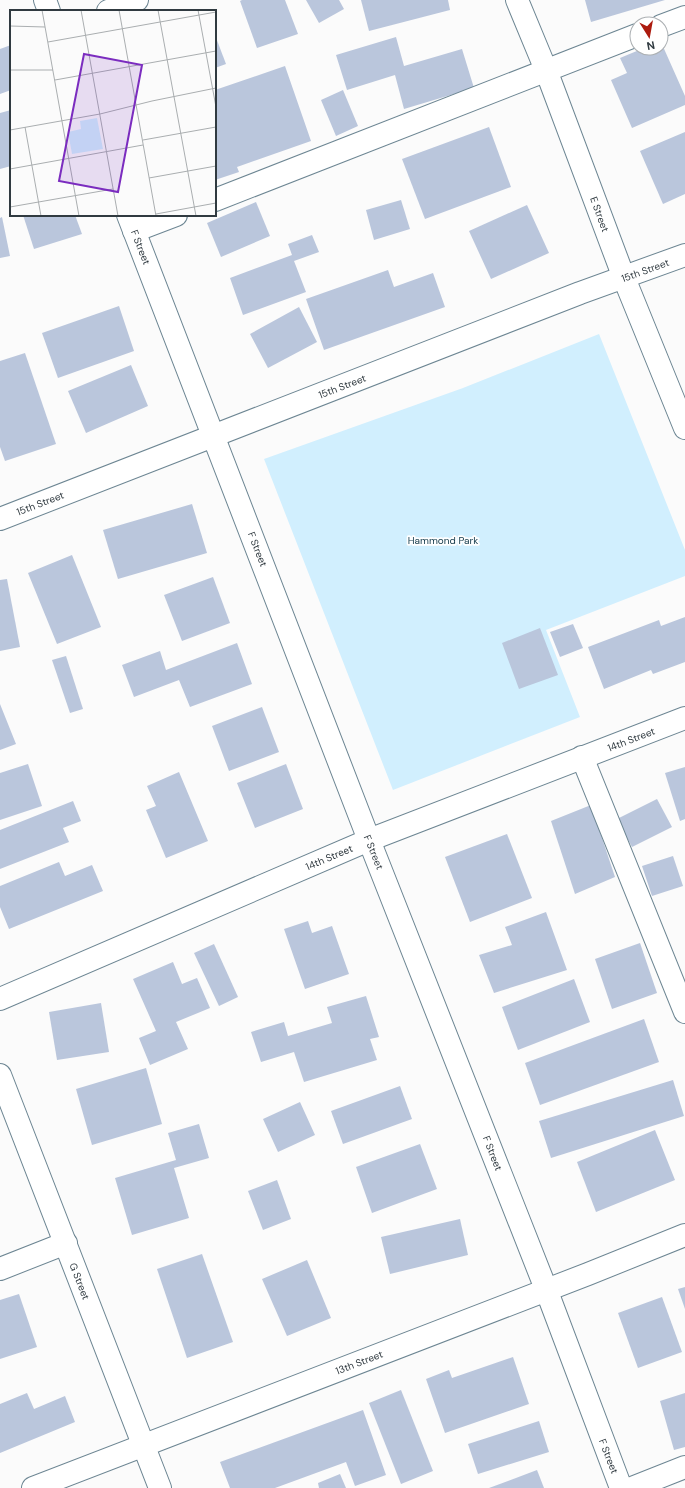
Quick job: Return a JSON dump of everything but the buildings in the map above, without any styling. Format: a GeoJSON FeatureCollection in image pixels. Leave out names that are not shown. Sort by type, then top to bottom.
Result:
{"type":"FeatureCollection","features":[{"type":"Feature","properties":{"kind":"street"},"geometry":{"type":"LineString","coordinates":[[45,0],[49,10]]}},
{"type":"Feature","properties":{"kind":"street"},"geometry":{"type":"LineString","coordinates":[[111,10],[137,0]]}},
{"type":"Feature","properties":{"kind":"street","name":"E Street"},"geometry":{"type":"LineString","coordinates":[[517,0],[546,70],[624,278],[685,428]]}},
{"type":"Feature","properties":{"kind":"street"},"geometry":{"type":"LineString","coordinates":[[669,23],[685,16]]}},
{"type":"Feature","properties":{"kind":"street"},"geometry":{"type":"LineString","coordinates":[[216,200],[629,38]]}},
{"type":"Feature","properties":{"kind":"street"},"geometry":{"type":"LineString","coordinates":[[131,223],[170,216]]}},
{"type":"Feature","properties":{"kind":"street","name":"F Street"},"geometry":{"type":"LineString","coordinates":[[131,223],[369,840],[546,1289],[621,1488]]}},
{"type":"Feature","properties":{"kind":"street","name":"15th Street"},"geometry":{"type":"LineString","coordinates":[[0,519],[580,294],[685,255]]}},
{"type":"Feature","properties":{"kind":"street","name":"14th Street"},"geometry":{"type":"LineString","coordinates":[[0,999],[369,840],[685,718]]}},
{"type":"Feature","properties":{"kind":"street"},"geometry":{"type":"LineString","coordinates":[[582,757],[685,1012]]}},
{"type":"Feature","properties":{"kind":"street","name":"G Street"},"geometry":{"type":"LineString","coordinates":[[0,1075],[160,1488]]}},
{"type":"Feature","properties":{"kind":"street","name":"13th Street"},"geometry":{"type":"LineString","coordinates":[[32,1488],[685,1235]]}},
{"type":"Feature","properties":{"kind":"street"},"geometry":{"type":"LineString","coordinates":[[0,1269],[66,1243]]}},
{"type":"Feature","properties":{"kind":"street"},"geometry":{"type":"LineString","coordinates":[[632,1488],[685,1467]]}},
{"type":"Feature","properties":{"kind":"green space","name":"Hammond Park"},"geometry":{"type":"Polygon","coordinates":[[[599,334],[685,550],[685,576],[546,630],[580,717],[393,790],[264,459],[463,388],[599,334]]]}}]}
